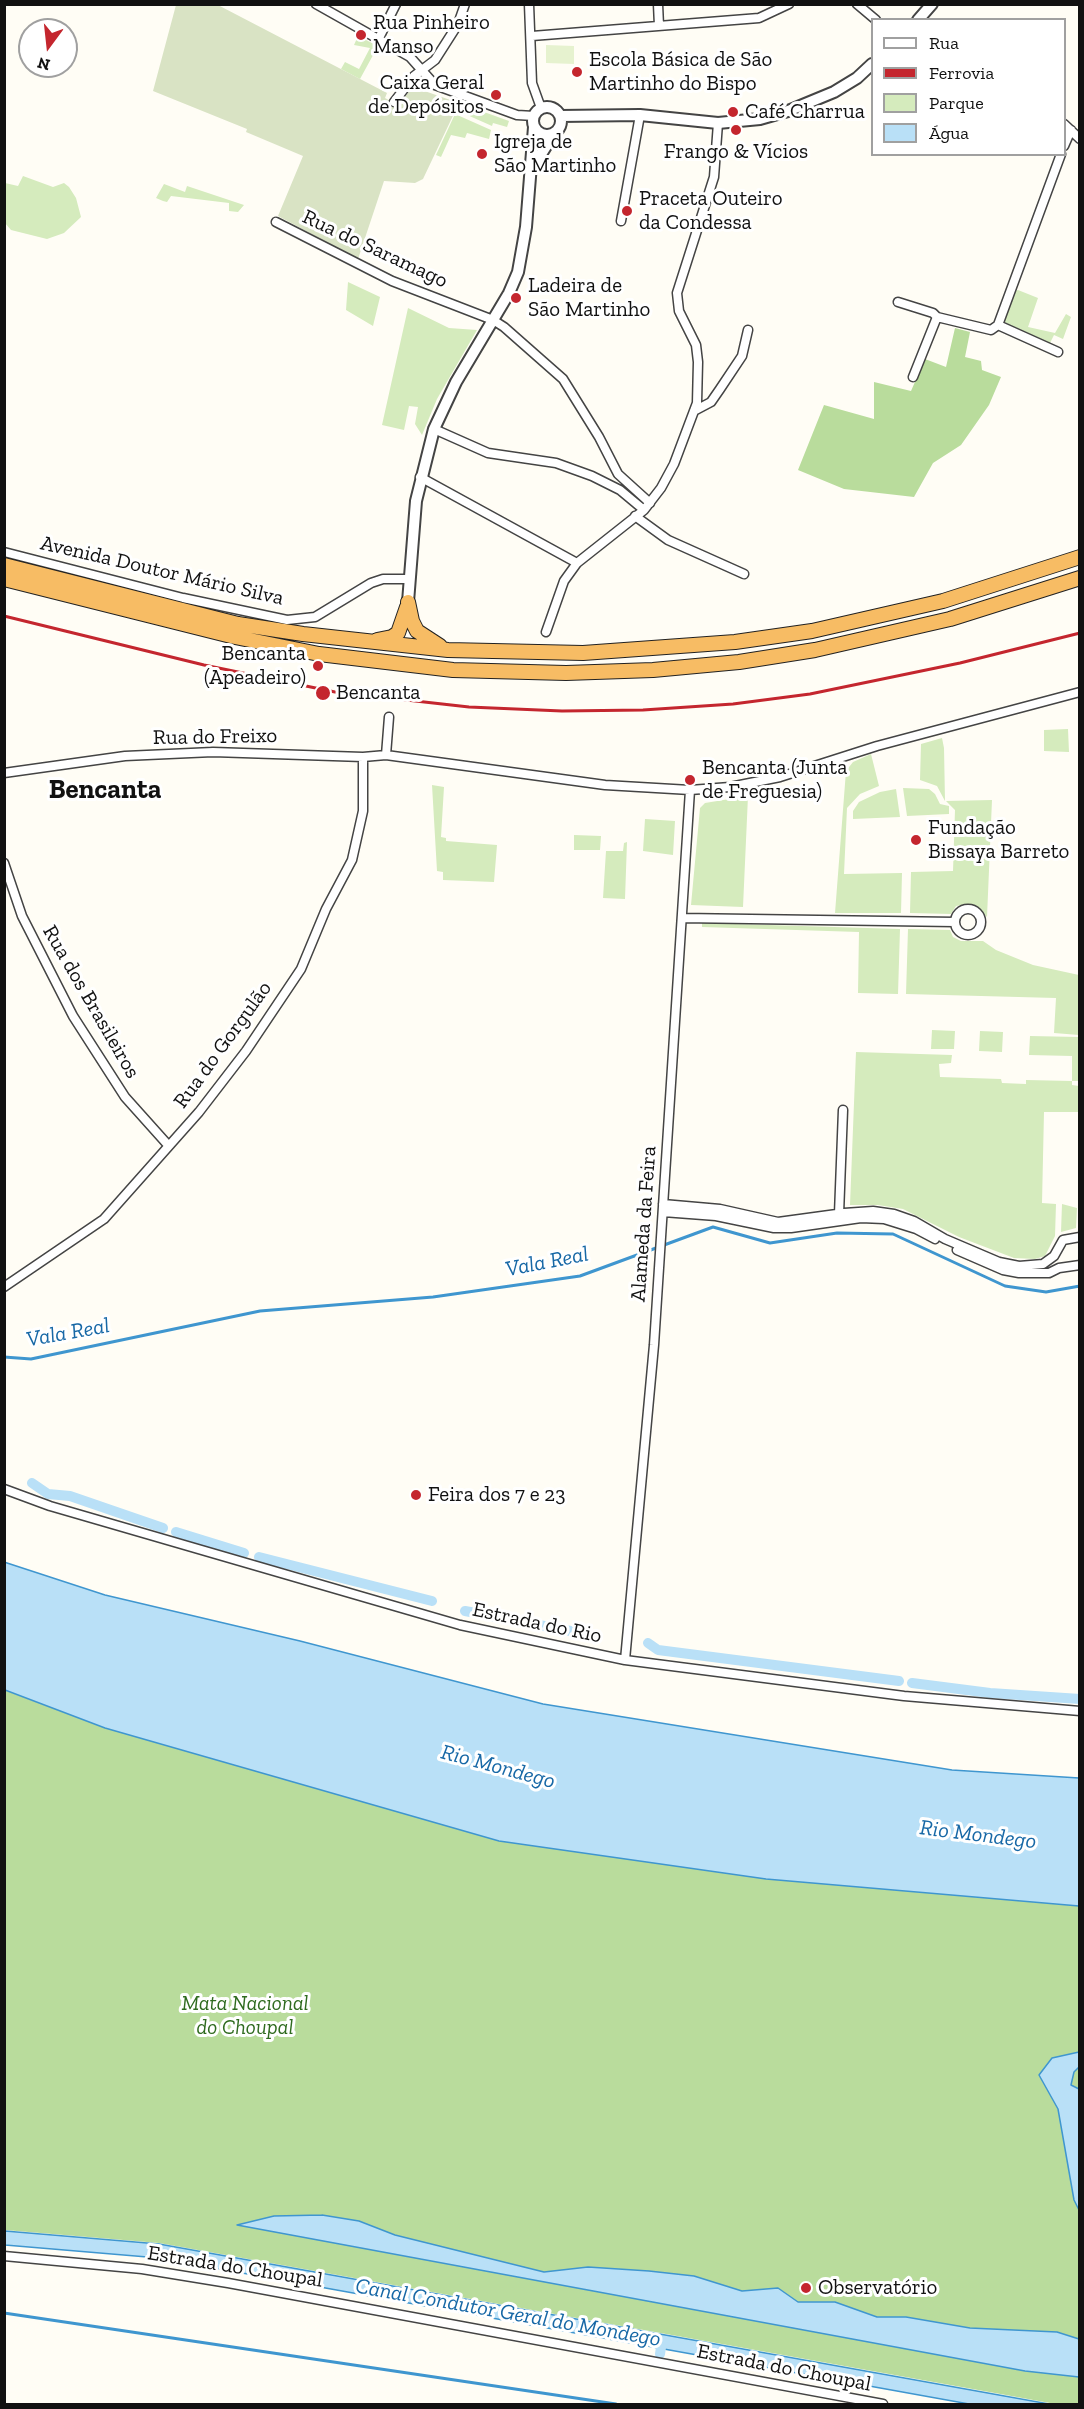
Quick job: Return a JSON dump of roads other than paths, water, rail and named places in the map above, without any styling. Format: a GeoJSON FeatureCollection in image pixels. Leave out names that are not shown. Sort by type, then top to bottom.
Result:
{"type":"FeatureCollection","features":[{"type":"Feature","properties":{"kind":"highway"},"geometry":{"type":"LineString","coordinates":[[4,565],[238,624],[367,642],[448,650],[583,653],[723,643],[812,631],[943,601],[1080,557]]}},
{"type":"Feature","properties":{"kind":"highway"},"geometry":{"type":"LineString","coordinates":[[4,579],[235,637],[319,654],[453,670],[566,673],[674,668],[814,650],[950,619],[1080,578]]}},
{"type":"Feature","properties":{"kind":"highway"},"geometry":{"type":"LineString","coordinates":[[408,603],[417,631],[448,650]]}},
{"type":"Feature","properties":{"kind":"highway"},"geometry":{"type":"LineString","coordinates":[[367,642],[392,637],[398,633],[408,603]]}},
{"type":"Feature","properties":{"kind":"street"},"geometry":{"type":"LineString","coordinates":[[316,4],[410,57],[435,85],[446,90],[517,115],[536,117],[554,109],[558,126],[531,170]]}},
{"type":"Feature","properties":{"kind":"street"},"geometry":{"type":"LineString","coordinates":[[379,38],[396,4]]}},
{"type":"Feature","properties":{"kind":"street"},"geometry":{"type":"LineString","coordinates":[[394,102],[421,70],[435,60],[458,24],[465,4]]}},
{"type":"Feature","properties":{"kind":"street"},"geometry":{"type":"LineString","coordinates":[[529,4],[532,83],[540,134],[558,126],[598,115],[640,115],[718,123],[760,119],[797,108],[834,92],[857,78],[871,66]]}},
{"type":"Feature","properties":{"kind":"street"},"geometry":{"type":"LineString","coordinates":[[658,4],[659,26]]}},
{"type":"Feature","properties":{"kind":"street"},"geometry":{"type":"LineString","coordinates":[[532,36],[759,18],[789,4]]}},
{"type":"Feature","properties":{"kind":"street"},"geometry":{"type":"LineString","coordinates":[[857,4],[874,18]]}},
{"type":"Feature","properties":{"kind":"street"},"geometry":{"type":"LineString","coordinates":[[920,18],[932,4]]}},
{"type":"Feature","properties":{"kind":"street"},"geometry":{"type":"LineString","coordinates":[[621,221],[640,115]]}},
{"type":"Feature","properties":{"kind":"street"},"geometry":{"type":"LineString","coordinates":[[408,603],[420,477],[434,429],[456,382],[509,293],[520,261],[536,117]]}},
{"type":"Feature","properties":{"kind":"street"},"geometry":{"type":"LineString","coordinates":[[546,632],[564,581],[577,563],[650,503],[674,464],[697,403],[696,345],[679,311],[677,293],[714,177],[718,123]]}},
{"type":"Feature","properties":{"kind":"street"},"geometry":{"type":"LineString","coordinates":[[1068,127],[1080,139]]}},
{"type":"Feature","properties":{"kind":"street"},"geometry":{"type":"LineString","coordinates":[[898,302],[933,313],[937,317],[991,330],[998,325],[1060,156]]}},
{"type":"Feature","properties":{"kind":"street","name":"Rua do Saramago"},"geometry":{"type":"LineString","coordinates":[[276,222],[392,281],[493,320],[563,379],[599,437],[618,474],[650,503]]}},
{"type":"Feature","properties":{"kind":"street"},"geometry":{"type":"LineString","coordinates":[[913,377],[937,317]]}},
{"type":"Feature","properties":{"kind":"street"},"geometry":{"type":"LineString","coordinates":[[998,325],[1058,352]]}},
{"type":"Feature","properties":{"kind":"street"},"geometry":{"type":"LineString","coordinates":[[694,411],[711,402],[720,389],[742,356],[748,330]]}},
{"type":"Feature","properties":{"kind":"street"},"geometry":{"type":"LineString","coordinates":[[434,429],[488,453],[556,463],[592,476],[620,490],[644,510]]}},
{"type":"Feature","properties":{"kind":"street"},"geometry":{"type":"LineString","coordinates":[[420,477],[577,563]]}},
{"type":"Feature","properties":{"kind":"street"},"geometry":{"type":"LineString","coordinates":[[635,516],[668,540],[744,574]]}},
{"type":"Feature","properties":{"kind":"street","name":"Avenida Doutor Mário Silva"},"geometry":{"type":"LineString","coordinates":[[4,552],[183,598],[287,620],[315,617],[371,583],[383,579],[410,579]]}},
{"type":"Feature","properties":{"kind":"street","name":"Rua do Freixo"},"geometry":{"type":"LineString","coordinates":[[4,773],[125,756],[213,752],[363,757],[386,755],[426,763],[605,785],[690,790],[730,787],[780,777],[877,746],[1080,692]]}},
{"type":"Feature","properties":{"kind":"street"},"geometry":{"type":"LineString","coordinates":[[386,755],[389,717]]}},
{"type":"Feature","properties":{"kind":"street","name":"Rua do Gorgulão"},"geometry":{"type":"LineString","coordinates":[[4,1287],[104,1219],[199,1112],[246,1051],[301,969],[326,909],[357,847],[363,812],[363,757]]}},
{"type":"Feature","properties":{"kind":"street","name":"Alameda da Feira"},"geometry":{"type":"LineString","coordinates":[[625,1660],[642,1490],[690,790]]}},
{"type":"Feature","properties":{"kind":"street","name":"Rua dos Brasileiros"},"geometry":{"type":"LineString","coordinates":[[4,863],[22,916],[73,1016],[125,1097],[168,1145]]}},
{"type":"Feature","properties":{"kind":"street"},"geometry":{"type":"LineString","coordinates":[[682,918],[956,922]]}},
{"type":"Feature","properties":{"kind":"street"},"geometry":{"type":"LineString","coordinates":[[839,1214],[843,1110]]}},
{"type":"Feature","properties":{"kind":"street"},"geometry":{"type":"LineString","coordinates":[[663,1208],[720,1209],[778,1222],[873,1211],[894,1214],[914,1221],[945,1239],[999,1262],[1020,1266],[1043,1264],[1054,1256],[1063,1240],[1080,1237]]}},
{"type":"Feature","properties":{"kind":"street"},"geometry":{"type":"LineString","coordinates":[[663,1208],[774,1228],[791,1228],[861,1218],[884,1219],[916,1229],[1003,1270],[1049,1272],[1080,1265]]}},
{"type":"Feature","properties":{"kind":"street"},"geometry":{"type":"LineString","coordinates":[[1054,1256],[1066,1267]]}},
{"type":"Feature","properties":{"kind":"street","name":"Estrada do Rio"},"geometry":{"type":"LineString","coordinates":[[4,1489],[50,1506],[460,1625],[625,1660],[904,1696],[1080,1711]]}},
{"type":"Feature","properties":{"kind":"street","name":"Estrada do Choupal"},"geometry":{"type":"LineString","coordinates":[[4,2256],[142,2269],[228,2283],[883,2404]]}},
{"type":"Feature","properties":{"kind":"water","name":"Rio Mondego"},"geometry":{"type":"Polygon","coordinates":[[[4,1562],[105,1595],[300,1641],[543,1704],[952,1770],[1079,1778],[1079,1906],[766,1879],[499,1841],[105,1728],[5,1690],[4,1562]]]}},
{"type":"Feature","properties":{"kind":"water"},"geometry":{"type":"Polygon","coordinates":[[[1079,2052],[1079,2067],[1074,2072],[1071,2085],[1079,2089],[1079,2210],[1074,2200],[1058,2109],[1039,2075],[1052,2058],[1079,2052]]]}},
{"type":"Feature","properties":{"kind":"water"},"geometry":{"type":"Polygon","coordinates":[[[322,2215],[359,2221],[395,2235],[544,2272],[588,2267],[694,2276],[742,2291],[778,2288],[798,2302],[835,2302],[877,2317],[906,2317],[970,2328],[1057,2332],[1079,2339],[1079,2377],[1025,2371],[237,2225],[274,2216],[322,2215]]]}},
{"type":"Feature","properties":{"kind":"water","name":"Canal Condutor Geral do Mondego"},"geometry":{"type":"Polygon","coordinates":[[[5,2231],[159,2244],[1049,2404],[969,2404],[159,2258],[5,2245],[5,2231]]]}},
{"type":"Feature","properties":{"kind":"waterway","name":"Vala Real"},"geometry":{"type":"LineString","coordinates":[[4,1357],[31,1359],[260,1311],[433,1297],[580,1276],[713,1227],[770,1243],[837,1233],[893,1234],[1005,1286],[1046,1292],[1080,1286]]}},
{"type":"Feature","properties":{"kind":"waterway"},"geometry":{"type":"LineString","coordinates":[[32,1483],[48,1494],[70,1496],[163,1528]]}},
{"type":"Feature","properties":{"kind":"waterway"},"geometry":{"type":"LineString","coordinates":[[176,1532],[244,1553]]}},
{"type":"Feature","properties":{"kind":"waterway"},"geometry":{"type":"LineString","coordinates":[[259,1557],[432,1601]]}},
{"type":"Feature","properties":{"kind":"waterway"},"geometry":{"type":"LineString","coordinates":[[465,1611],[597,1636]]}},
{"type":"Feature","properties":{"kind":"waterway"},"geometry":{"type":"LineString","coordinates":[[648,1643],[658,1650],[899,1681]]}},
{"type":"Feature","properties":{"kind":"waterway"},"geometry":{"type":"LineString","coordinates":[[912,1683],[990,1693],[1080,1699]]}},
{"type":"Feature","properties":{"kind":"waterway"},"geometry":{"type":"LineString","coordinates":[[4,2313],[616,2404]]}},
{"type":"Feature","properties":{"kind":"waterway"},"geometry":{"type":"LineString","coordinates":[[660,2354],[662,2341]]}},
{"type":"Feature","properties":{"kind":"railway"},"geometry":{"type":"LineString","coordinates":[[4,616],[204,665],[335,692],[469,707],[562,711],[643,710],[733,704],[810,694],[960,663],[1080,633]]}},
{"type":"Feature","properties":{"kind":"place","name":"Rua Pinheiro Manso"},"geometry":{"type":"Point","coordinates":[361,35]}},
{"type":"Feature","properties":{"kind":"place","name":"Escola Básica de São Martinho do Bispo"},"geometry":{"type":"Point","coordinates":[577,72]}},
{"type":"Feature","properties":{"kind":"place","name":"Caixa Geral de Depósitos"},"geometry":{"type":"Point","coordinates":[496,95]}},
{"type":"Feature","properties":{"kind":"place","name":"Café Charrua"},"geometry":{"type":"Point","coordinates":[733,112]}},
{"type":"Feature","properties":{"kind":"place","name":"Frango & Vícios"},"geometry":{"type":"Point","coordinates":[736,130]}},
{"type":"Feature","properties":{"kind":"place","name":"Igreja de São Martinho"},"geometry":{"type":"Point","coordinates":[482,154]}},
{"type":"Feature","properties":{"kind":"place","name":"Praceta Outeiro da Condessa"},"geometry":{"type":"Point","coordinates":[627,211]}},
{"type":"Feature","properties":{"kind":"place","name":"Ladeira de São Martinho"},"geometry":{"type":"Point","coordinates":[516,298]}},
{"type":"Feature","properties":{"kind":"place","name":"Bencanta (Apeadeiro)"},"geometry":{"type":"Point","coordinates":[318,666]}},
{"type":"Feature","properties":{"kind":"place","name":"Bencanta"},"geometry":{"type":"Point","coordinates":[323,693]}},
{"type":"Feature","properties":{"kind":"place","name":"Bencanta (Junta de Freguesia)"},"geometry":{"type":"Point","coordinates":[690,780]}},
{"type":"Feature","properties":{"kind":"place","name":"Fundação Bissaya Barreto"},"geometry":{"type":"Point","coordinates":[916,840]}},
{"type":"Feature","properties":{"kind":"place","name":"Feira dos 7 e 23"},"geometry":{"type":"Point","coordinates":[416,1495]}},
{"type":"Feature","properties":{"kind":"place","name":"Observatório"},"geometry":{"type":"Point","coordinates":[806,2288]}},
{"type":"Feature","properties":{"kind":"district","name":"Bencanta"},"geometry":{"type":"Point","coordinates":[105,790]}},
{"type":"Feature","properties":{"kind":"park label","name":"Mata Nacional do Choupal"},"geometry":{"type":"Point","coordinates":[245,2016]}}]}
